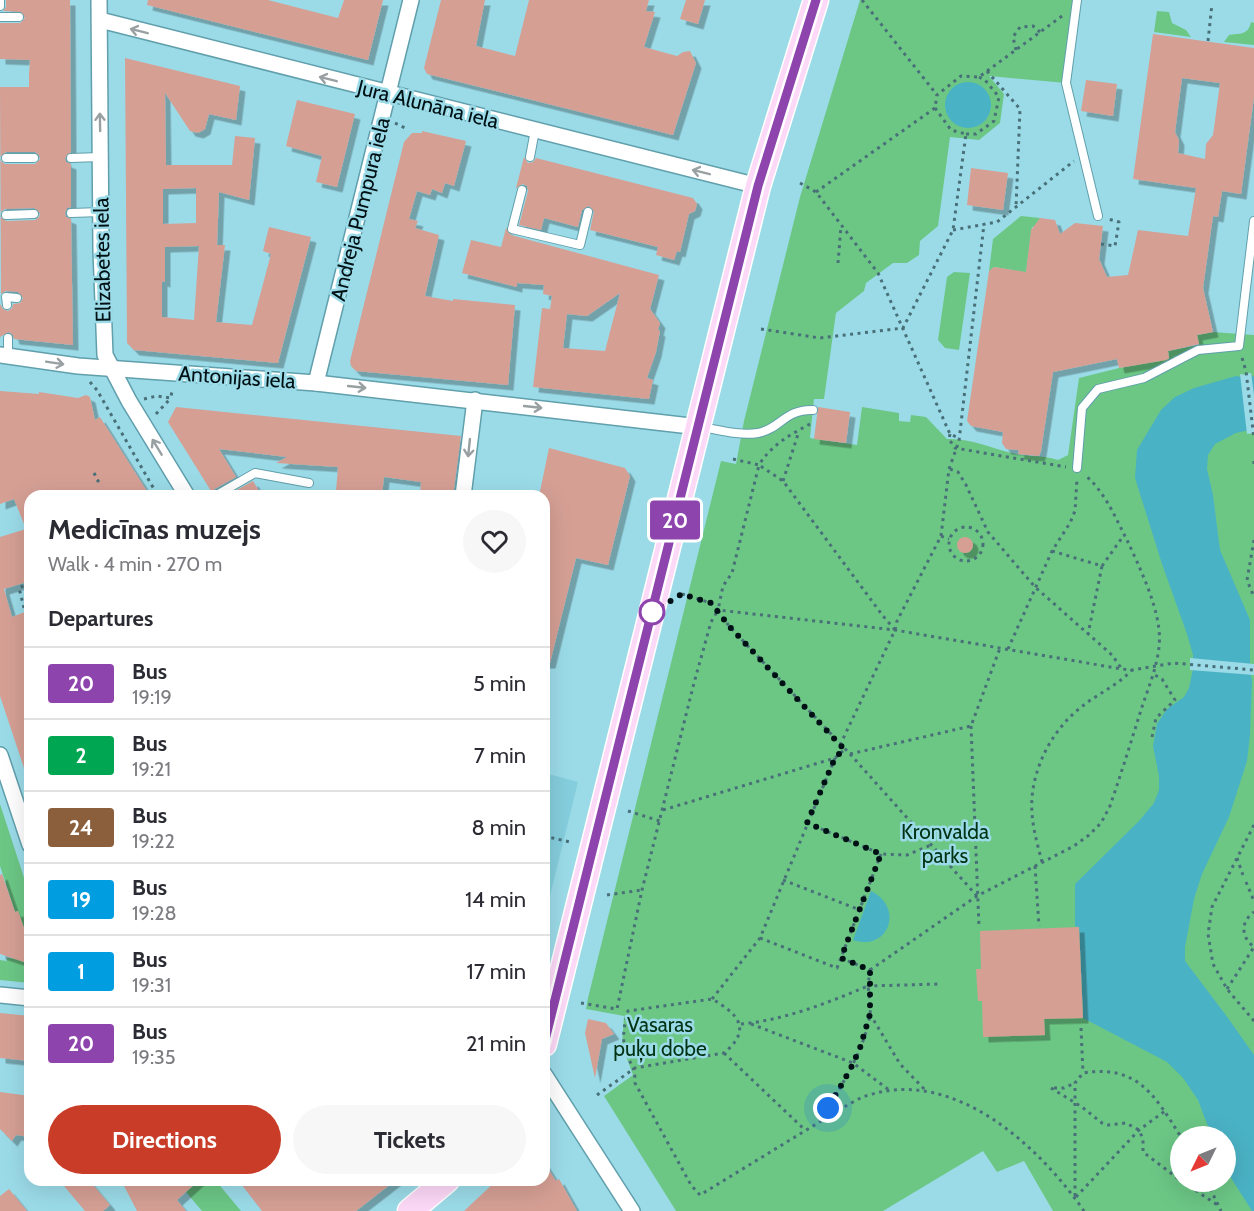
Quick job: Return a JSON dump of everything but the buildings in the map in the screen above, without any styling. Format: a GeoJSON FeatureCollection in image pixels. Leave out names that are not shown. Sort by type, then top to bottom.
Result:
{"type":"FeatureCollection","features":[{"type":"Feature","properties":{"kind":"main road"},"geometry":{"type":"LineString","coordinates":[[550,1020],[758,186],[816,0]]}},
{"type":"Feature","properties":{"kind":"main road"},"geometry":{"type":"LineString","coordinates":[[410,1211],[440,1186]]}},
{"type":"Feature","properties":{"kind":"street","name":"Elizabetes iela"},"geometry":{"type":"LineString","coordinates":[[99,0],[100,212],[105,355],[183,490]]}},
{"type":"Feature","properties":{"kind":"street","name":"Andreja Pumpura iela"},"geometry":{"type":"LineString","coordinates":[[316,383],[411,0]]}},
{"type":"Feature","properties":{"kind":"street","name":"Jura Alunāna iela"},"geometry":{"type":"LineString","coordinates":[[100,20],[758,186]]}},
{"type":"Feature","properties":{"kind":"street","name":"Antonijas iela"},"geometry":{"type":"LineString","coordinates":[[4,355],[78,366],[316,383],[699,427]]}},
{"type":"Feature","properties":{"kind":"street"},"geometry":{"type":"LineString","coordinates":[[464,490],[475,400]]}},
{"type":"Feature","properties":{"kind":"street"},"geometry":{"type":"LineString","coordinates":[[0,755],[24,827]]}},
{"type":"Feature","properties":{"kind":"street"},"geometry":{"type":"LineString","coordinates":[[0,995],[24,997]]}},
{"type":"Feature","properties":{"kind":"street"},"geometry":{"type":"LineString","coordinates":[[550,1083],[632,1211]]}},
{"type":"Feature","properties":{"kind":"lane"},"geometry":{"type":"LineString","coordinates":[[0,0],[0,6]]}},
{"type":"Feature","properties":{"kind":"lane"},"geometry":{"type":"LineString","coordinates":[[1076,3],[1066,83],[1098,216]]}},
{"type":"Feature","properties":{"kind":"lane"},"geometry":{"type":"LineString","coordinates":[[0,17],[20,17]]}},
{"type":"Feature","properties":{"kind":"lane"},"geometry":{"type":"LineString","coordinates":[[530,157],[535,130]]}},
{"type":"Feature","properties":{"kind":"lane"},"geometry":{"type":"LineString","coordinates":[[71,158],[100,157]]}},
{"type":"Feature","properties":{"kind":"lane"},"geometry":{"type":"LineString","coordinates":[[6,158],[34,158]]}},
{"type":"Feature","properties":{"kind":"lane"},"geometry":{"type":"LineString","coordinates":[[522,190],[512,229],[580,245],[588,212]]}},
{"type":"Feature","properties":{"kind":"lane"},"geometry":{"type":"LineString","coordinates":[[71,213],[100,212]]}},
{"type":"Feature","properties":{"kind":"lane"},"geometry":{"type":"LineString","coordinates":[[6,214],[34,214]]}},
{"type":"Feature","properties":{"kind":"lane"},"geometry":{"type":"LineString","coordinates":[[1077,468],[1082,408],[1098,389],[1144,378],[1198,350],[1239,346],[1254,221]]}},
{"type":"Feature","properties":{"kind":"lane"},"geometry":{"type":"LineString","coordinates":[[7,304],[6,297],[17,298]]}},
{"type":"Feature","properties":{"kind":"lane"},"geometry":{"type":"LineString","coordinates":[[4,355],[8,338]]}},
{"type":"Feature","properties":{"kind":"lane"},"geometry":{"type":"LineString","coordinates":[[699,427],[738,433],[759,433],[794,412],[813,410]]}},
{"type":"Feature","properties":{"kind":"lane"},"geometry":{"type":"LineString","coordinates":[[225,490],[255,473],[309,483]]}},
{"type":"Feature","properties":{"kind":"path"},"geometry":{"type":"LineString","coordinates":[[862,0],[937,95]]}},
{"type":"Feature","properties":{"kind":"path"},"geometry":{"type":"LineString","coordinates":[[979,77],[1076,3]]}},
{"type":"Feature","properties":{"kind":"path"},"geometry":{"type":"LineString","coordinates":[[1208,41],[1212,4]]}},
{"type":"Feature","properties":{"kind":"path"},"geometry":{"type":"LineString","coordinates":[[1016,50],[1013,37],[1020,27],[1033,26],[1040,32]]}},
{"type":"Feature","properties":{"kind":"path"},"geometry":{"type":"LineString","coordinates":[[987,71],[1020,109],[1016,207]]}},
{"type":"Feature","properties":{"kind":"path"},"geometry":{"type":"LineString","coordinates":[[961,76],[979,77],[985,80],[999,97],[994,121],[976,134],[951,130],[935,108],[937,95],[961,76]]}},
{"type":"Feature","properties":{"kind":"path"},"geometry":{"type":"LineString","coordinates":[[816,192],[935,108]]}},
{"type":"Feature","properties":{"kind":"path"},"geometry":{"type":"LineString","coordinates":[[903,328],[953,230],[966,134]]}},
{"type":"Feature","properties":{"kind":"path"},"geometry":{"type":"LineString","coordinates":[[953,230],[997,222],[1083,154]]}},
{"type":"Feature","properties":{"kind":"path"},"geometry":{"type":"LineString","coordinates":[[800,183],[816,192],[878,273],[950,434],[949,440],[955,448],[1077,468],[1093,482],[1124,535],[1150,594],[1159,629],[1159,649],[1153,674],[1110,806],[1101,823],[1074,846],[978,896],[870,970],[868,986],[870,1014],[853,1063],[820,1120]]}},
{"type":"Feature","properties":{"kind":"path"},"geometry":{"type":"LineString","coordinates":[[1098,216],[1119,222],[1115,246],[1101,244]]}},
{"type":"Feature","properties":{"kind":"path"},"geometry":{"type":"LineString","coordinates":[[840,745],[895,630],[897,621],[941,536],[949,470],[959,438],[984,224]]}},
{"type":"Feature","properties":{"kind":"path"},"geometry":{"type":"LineString","coordinates":[[838,263],[841,225]]}},
{"type":"Feature","properties":{"kind":"path"},"geometry":{"type":"LineString","coordinates":[[761,329],[820,338],[903,328]]}},
{"type":"Feature","properties":{"kind":"path"},"geometry":{"type":"LineString","coordinates":[[1246,370],[1254,439]]}},
{"type":"Feature","properties":{"kind":"path"},"geometry":{"type":"LineString","coordinates":[[84,378],[97,390],[152,488],[149,490]]}},
{"type":"Feature","properties":{"kind":"path"},"geometry":{"type":"LineString","coordinates":[[159,397],[160,388]]}},
{"type":"Feature","properties":{"kind":"path"},"geometry":{"type":"LineString","coordinates":[[153,417],[171,398],[172,389]]}},
{"type":"Feature","properties":{"kind":"path"},"geometry":{"type":"LineString","coordinates":[[143,399],[171,398]]}},
{"type":"Feature","properties":{"kind":"path"},"geometry":{"type":"LineString","coordinates":[[581,1003],[617,1009],[642,890],[694,684],[711,622],[718,610],[723,586],[732,573],[759,465],[766,453],[812,423]]}},
{"type":"Feature","properties":{"kind":"path"},"geometry":{"type":"LineString","coordinates":[[783,481],[799,430]]}},
{"type":"Feature","properties":{"kind":"path"},"geometry":{"type":"LineString","coordinates":[[950,434],[959,438]]}},
{"type":"Feature","properties":{"kind":"path"},"geometry":{"type":"LineString","coordinates":[[733,459],[759,465],[783,481],[895,630]]}},
{"type":"Feature","properties":{"kind":"path"},"geometry":{"type":"LineString","coordinates":[[1008,649],[1052,551],[1075,511],[1077,468]]}},
{"type":"Feature","properties":{"kind":"path"},"geometry":{"type":"LineString","coordinates":[[949,470],[958,472],[988,532],[1035,587],[1112,655],[1122,669]]}},
{"type":"Feature","properties":{"kind":"path"},"geometry":{"type":"LineString","coordinates":[[94,473],[98,481],[100,479]]}},
{"type":"Feature","properties":{"kind":"path"},"geometry":{"type":"LineString","coordinates":[[962,527],[978,532],[983,543],[977,558],[961,561],[952,555],[949,550],[949,539],[954,531],[962,527]]}},
{"type":"Feature","properties":{"kind":"path"},"geometry":{"type":"LineString","coordinates":[[978,532],[986,527]]}},
{"type":"Feature","properties":{"kind":"path"},"geometry":{"type":"LineString","coordinates":[[1088,634],[1102,566],[1124,535]]}},
{"type":"Feature","properties":{"kind":"path"},"geometry":{"type":"LineString","coordinates":[[941,536],[949,539]]}},
{"type":"Feature","properties":{"kind":"path"},"geometry":{"type":"LineString","coordinates":[[1253,594],[1246,580],[1254,540]]}},
{"type":"Feature","properties":{"kind":"path"},"geometry":{"type":"LineString","coordinates":[[1052,551],[1102,566]]}},
{"type":"Feature","properties":{"kind":"path"},"geometry":{"type":"LineString","coordinates":[[24,586],[19,588],[24,608]]}},
{"type":"Feature","properties":{"kind":"path"},"geometry":{"type":"LineString","coordinates":[[682,594],[711,603],[718,610],[729,626],[850,754],[978,896]]}},
{"type":"Feature","properties":{"kind":"path"},"geometry":{"type":"LineString","coordinates":[[718,610],[895,630],[1122,669],[1132,670],[1173,663],[1254,670]]}},
{"type":"Feature","properties":{"kind":"path"},"geometry":{"type":"LineString","coordinates":[[979,927],[971,726],[1000,648]]}},
{"type":"Feature","properties":{"kind":"path"},"geometry":{"type":"LineString","coordinates":[[1042,862],[1032,812],[1032,788],[1043,756],[1053,737],[1079,708],[1122,681],[1132,670]]}},
{"type":"Feature","properties":{"kind":"path"},"geometry":{"type":"LineString","coordinates":[[1152,737],[1156,718],[1175,700],[1162,679],[1153,674]]}},
{"type":"Feature","properties":{"kind":"path"},"geometry":{"type":"LineString","coordinates":[[850,754],[971,726]]}},
{"type":"Feature","properties":{"kind":"path"},"geometry":{"type":"LineString","coordinates":[[712,999],[760,938],[835,758],[844,749]]}},
{"type":"Feature","properties":{"kind":"path"},"geometry":{"type":"LineString","coordinates":[[663,810],[835,758]]}},
{"type":"Feature","properties":{"kind":"path"},"geometry":{"type":"LineString","coordinates":[[628,811],[660,820]]}},
{"type":"Feature","properties":{"kind":"path"},"geometry":{"type":"LineString","coordinates":[[807,823],[881,854],[908,855],[931,845]]}},
{"type":"Feature","properties":{"kind":"path"},"geometry":{"type":"LineString","coordinates":[[1254,825],[1212,907],[1208,934],[1213,964],[1227,989],[1254,1021]]}},
{"type":"Feature","properties":{"kind":"path"},"geometry":{"type":"LineString","coordinates":[[550,837],[570,842]]}},
{"type":"Feature","properties":{"kind":"path"},"geometry":{"type":"LineString","coordinates":[[760,938],[837,968],[881,854]]}},
{"type":"Feature","properties":{"kind":"path"},"geometry":{"type":"LineString","coordinates":[[1238,858],[1254,901]]}},
{"type":"Feature","properties":{"kind":"path"},"geometry":{"type":"LineString","coordinates":[[1035,866],[1039,926]]}},
{"type":"Feature","properties":{"kind":"path"},"geometry":{"type":"LineString","coordinates":[[783,880],[860,910]]}},
{"type":"Feature","properties":{"kind":"path"},"geometry":{"type":"LineString","coordinates":[[607,895],[642,890]]}},
{"type":"Feature","properties":{"kind":"path"},"geometry":{"type":"LineString","coordinates":[[1227,989],[1254,947],[1245,938],[1244,931],[1246,919],[1254,912]]}},
{"type":"Feature","properties":{"kind":"path"},"geometry":{"type":"LineString","coordinates":[[841,958],[870,970]]}},
{"type":"Feature","properties":{"kind":"path"},"geometry":{"type":"LineString","coordinates":[[741,1024],[767,1021],[809,1009],[868,986],[940,984]]}},
{"type":"Feature","properties":{"kind":"path"},"geometry":{"type":"LineString","coordinates":[[597,1095],[635,1068],[724,1053],[740,1034],[741,1024],[734,1013],[712,999],[628,1011],[623,1032],[624,1043],[635,1068],[635,1083],[699,1196],[820,1120],[867,1095],[889,1090],[909,1090],[928,1093],[967,1105],[994,1118],[1020,1139],[1075,1198],[1084,1211]]}},
{"type":"Feature","properties":{"kind":"path"},"geometry":{"type":"LineString","coordinates":[[870,1014],[900,1064],[928,1093]]}},
{"type":"Feature","properties":{"kind":"path"},"geometry":{"type":"LineString","coordinates":[[749,1023],[853,1063],[889,1090]]}},
{"type":"Feature","properties":{"kind":"path"},"geometry":{"type":"LineString","coordinates":[[1081,1028],[1083,1073],[1075,1083],[1064,1088],[1052,1088],[1102,1123],[1108,1125],[1126,1123],[1139,1130],[1146,1157],[1170,1173]]}},
{"type":"Feature","properties":{"kind":"path"},"geometry":{"type":"LineString","coordinates":[[724,1053],[805,1130]]}},
{"type":"Feature","properties":{"kind":"path"},"geometry":{"type":"LineString","coordinates":[[1083,1073],[1116,1072],[1131,1077],[1143,1084],[1174,1126]]}},
{"type":"Feature","properties":{"kind":"path"},"geometry":{"type":"LineString","coordinates":[[1075,1083],[1075,1198]]}},
{"type":"Feature","properties":{"kind":"path"},"geometry":{"type":"LineString","coordinates":[[1075,1198],[1139,1130],[1165,1111]]}},
{"type":"Feature","properties":{"kind":"path"},"geometry":{"type":"LineString","coordinates":[[1198,1192],[1219,1206]]}},
{"type":"Feature","properties":{"kind":"path"},"geometry":{"type":"LineString","coordinates":[[1212,1192],[1221,1211]]}},
{"type":"Feature","properties":{"kind":"shaded area"},"geometry":{"type":"Polygon","coordinates":[[[968,82],[977,83],[984,89],[990,96],[990,114],[984,121],[977,127],[968,128],[959,127],[952,121],[946,114],[945,105],[946,96],[952,89],[959,83],[968,82]]]}},
{"type":"Feature","properties":{"kind":"shaded area"},"geometry":{"type":"Polygon","coordinates":[[[1236,376],[1247,378],[1254,376],[1254,429],[1236,433],[1215,444],[1208,455],[1207,469],[1213,495],[1220,550],[1250,620],[1252,680],[1247,761],[1229,817],[1202,874],[1194,899],[1185,947],[1185,961],[1254,1055],[1254,1211],[1236,1186],[1236,1126],[1208,1126],[1198,1100],[1183,1078],[1167,1062],[1083,1018],[1079,928],[1075,926],[1075,884],[1139,821],[1154,803],[1159,790],[1159,776],[1153,746],[1157,724],[1167,709],[1184,697],[1189,688],[1193,655],[1135,478],[1137,450],[1161,410],[1175,397],[1194,388],[1236,376]]]}},
{"type":"Feature","properties":{"kind":"shaded area"},"geometry":{"type":"Polygon","coordinates":[[[550,775],[578,782],[550,896],[550,775]]]}},
{"type":"Feature","properties":{"kind":"shaded area"},"geometry":{"type":"Polygon","coordinates":[[[871,891],[881,898],[887,908],[888,926],[875,940],[865,942],[853,940],[871,891]]]}},
{"type":"Feature","properties":{"kind":"green space","name":"Kronvalda parks"},"geometry":{"type":"Polygon","coordinates":[[[860,0],[1077,0],[1066,83],[989,76],[1004,94],[1000,123],[979,140],[950,137],[938,226],[920,241],[919,255],[907,263],[893,263],[866,283],[864,291],[836,313],[824,399],[814,399],[810,438],[857,445],[862,407],[899,413],[899,421],[910,422],[911,415],[926,417],[947,439],[965,440],[1016,454],[1058,460],[1068,455],[1079,378],[1169,359],[1168,351],[1199,345],[1197,335],[1213,332],[1254,335],[1254,1211],[1053,1211],[1024,1161],[997,1172],[983,1151],[883,1211],[676,1211],[604,1096],[633,1075],[622,1045],[624,1016],[586,1009],[721,461],[736,464],[744,421],[800,197],[860,0]]]}},
{"type":"Feature","properties":{"kind":"green space"},"geometry":{"type":"Polygon","coordinates":[[[1157,11],[1169,12],[1172,23],[1186,30],[1191,37],[1154,32],[1157,11]]]}},
{"type":"Feature","properties":{"kind":"green space"},"geometry":{"type":"Polygon","coordinates":[[[1251,22],[1254,23],[1254,45],[1224,42],[1229,35],[1240,34],[1248,30],[1251,22]]]}},
{"type":"Feature","properties":{"kind":"green space"},"geometry":{"type":"Polygon","coordinates":[[[1021,216],[1040,218],[1037,227],[1032,227],[1025,280],[1012,270],[994,267],[989,271],[993,239],[1021,216]]]}},
{"type":"Feature","properties":{"kind":"green space"},"geometry":{"type":"Polygon","coordinates":[[[954,272],[970,273],[959,350],[945,348],[938,340],[947,277],[954,272]]]}},
{"type":"Feature","properties":{"kind":"green space"},"geometry":{"type":"Polygon","coordinates":[[[0,804],[24,878],[24,930],[18,911],[15,912],[0,866],[0,804]]]}},
{"type":"Feature","properties":{"kind":"green space"},"geometry":{"type":"Polygon","coordinates":[[[7,958],[24,962],[24,982],[0,980],[0,960],[7,961],[7,958]]]}},
{"type":"Feature","properties":{"kind":"green space"},"geometry":{"type":"Polygon","coordinates":[[[193,1186],[220,1186],[241,1211],[202,1211],[186,1192],[193,1186]]]}},
{"type":"Feature","properties":{"kind":"pier"},"geometry":{"type":"Polygon","coordinates":[[[1251,373],[1254,395],[1254,433],[1247,434],[1240,374],[1251,373]]]}},
{"type":"Feature","properties":{"kind":"pier"},"geometry":{"type":"Polygon","coordinates":[[[1190,658],[1254,664],[1254,675],[1190,670],[1190,658]]]}},
{"type":"Feature","properties":{"kind":"bus line","name":"20"},"geometry":{"type":"LineString","coordinates":[[550,1020],[758,186],[816,0]]}},
{"type":"Feature","properties":{"kind":"route"},"geometry":{"type":"LineString","coordinates":[[652,612],[682,594],[711,603],[729,626],[844,749],[835,758],[807,823],[881,854],[841,958],[870,970],[868,986],[870,1014],[860,1048],[828,1108]]}},
{"type":"Feature","properties":{"kind":"park label","name":"Vasaras puķu dobe"},"geometry":{"type":"Point","coordinates":[660,1036]}}]}
